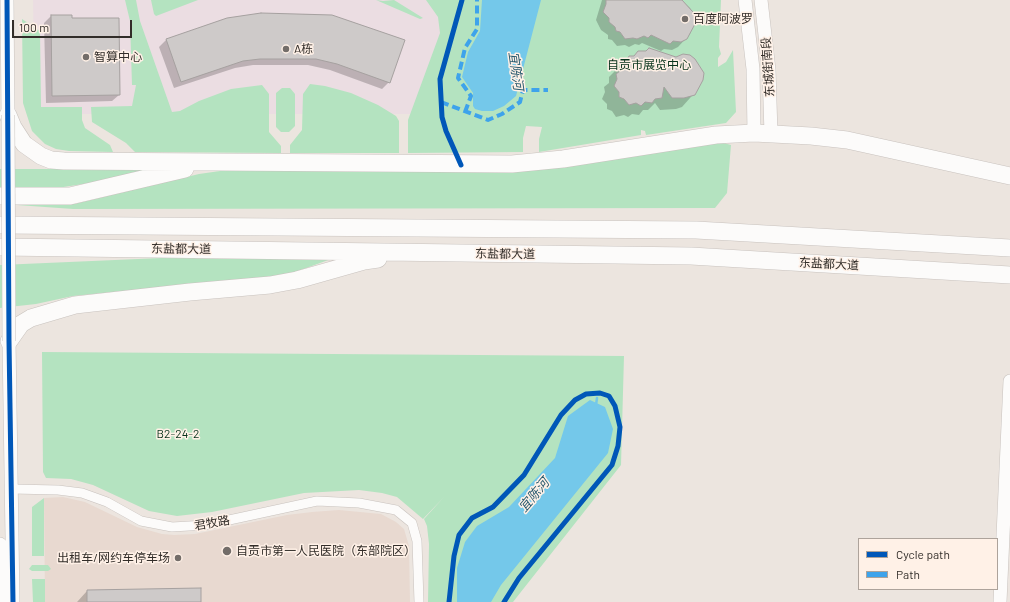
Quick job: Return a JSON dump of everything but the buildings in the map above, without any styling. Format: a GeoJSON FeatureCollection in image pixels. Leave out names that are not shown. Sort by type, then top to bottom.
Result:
{"type":"FeatureCollection","features":[{"type":"Feature","properties":{"kind":"highway"},"geometry":{"type":"LineString","coordinates":[[8,115],[16,132],[24,144],[41,156],[51,160],[512,164],[563,159],[716,135],[771,134],[847,140],[1010,176]]}},
{"type":"Feature","properties":{"kind":"highway"},"geometry":{"type":"LineString","coordinates":[[0,196],[70,196],[214,162]]}},
{"type":"Feature","properties":{"kind":"highway"},"geometry":{"type":"LineString","coordinates":[[0,216],[50,225]]}},
{"type":"Feature","properties":{"kind":"highway","name":"东盐都大道"},"geometry":{"type":"LineString","coordinates":[[0,225],[696,230],[1010,248]]}},
{"type":"Feature","properties":{"kind":"highway","name":"东盐都大道"},"geometry":{"type":"LineString","coordinates":[[0,247],[691,256],[1010,275]]}},
{"type":"Feature","properties":{"kind":"highway"},"geometry":{"type":"LineString","coordinates":[[0,258],[24,258],[87,248]]}},
{"type":"Feature","properties":{"kind":"highway"},"geometry":{"type":"LineString","coordinates":[[9,341],[21,324],[31,318],[75,306],[190,292],[270,286],[364,261],[420,253]]}},
{"type":"Feature","properties":{"kind":"street"},"geometry":{"type":"LineString","coordinates":[[7,0],[9,341],[13,602]]}},
{"type":"Feature","properties":{"kind":"street","name":"东城街南段"},"geometry":{"type":"LineString","coordinates":[[745,0],[753,70],[754,134]]}},
{"type":"Feature","properties":{"kind":"street","name":"东城街南段"},"geometry":{"type":"LineString","coordinates":[[761,0],[769,70],[771,134]]}},
{"type":"Feature","properties":{"kind":"street"},"geometry":{"type":"LineString","coordinates":[[1000,602],[1010,381]]}},
{"type":"Feature","properties":{"kind":"street","name":"君牧路"},"geometry":{"type":"LineString","coordinates":[[12,489],[58,490],[82,493],[107,502],[141,521],[172,527],[206,525],[317,501],[342,501],[382,506],[396,510],[412,523],[417,540],[419,602]]}},
{"type":"Feature","properties":{"kind":"street"},"geometry":{"type":"LineString","coordinates":[[0,544],[1,602]]}},
{"type":"Feature","properties":{"kind":"shaded area"},"geometry":{"type":"Polygon","coordinates":[[[33,0],[453,0],[413,114],[35,114],[33,0]]]}},
{"type":"Feature","properties":{"kind":"shaded area","name":"自贡市第一人民医院（东部院区）"},"geometry":{"type":"Polygon","coordinates":[[[63,497],[85,502],[137,527],[162,534],[174,535],[195,534],[287,515],[312,512],[339,510],[381,514],[396,522],[404,529],[409,546],[410,602],[45,602],[44,498],[63,497]]]}},
{"type":"Feature","properties":{"kind":"green space"},"geometry":{"type":"Polygon","coordinates":[[[125,0],[136,0],[140,21],[172,112],[180,111],[199,101],[231,89],[262,85],[269,94],[269,132],[281,146],[281,153],[135,152],[126,143],[92,122],[91,107],[132,106],[136,85],[132,85],[130,21],[125,0]]]}},
{"type":"Feature","properties":{"kind":"green space"},"geometry":{"type":"Polygon","coordinates":[[[151,0],[198,0],[156,16],[154,14],[151,0]]]}},
{"type":"Feature","properties":{"kind":"green space"},"geometry":{"type":"Polygon","coordinates":[[[376,0],[394,0],[423,18],[420,19],[376,0]]]}},
{"type":"Feature","properties":{"kind":"green space","name":"自贡市展览中心"},"geometry":{"type":"Polygon","coordinates":[[[426,0],[721,0],[719,47],[721,54],[718,58],[718,67],[726,62],[733,50],[736,112],[726,123],[646,135],[645,131],[641,130],[641,135],[539,152],[539,139],[542,127],[526,126],[523,138],[523,152],[408,153],[408,120],[440,33],[438,17],[426,0]]]}},
{"type":"Feature","properties":{"kind":"green space"},"geometry":{"type":"Polygon","coordinates":[[[22,19],[40,31],[41,107],[82,107],[82,120],[85,128],[110,145],[113,152],[69,151],[56,149],[45,144],[32,131],[23,103],[22,19]]]}},
{"type":"Feature","properties":{"kind":"green space"},"geometry":{"type":"Polygon","coordinates":[[[310,84],[325,86],[351,93],[378,105],[396,116],[399,121],[399,153],[290,153],[290,145],[302,130],[303,94],[310,84]]]}},
{"type":"Feature","properties":{"kind":"green space"},"geometry":{"type":"Polygon","coordinates":[[[282,88],[290,88],[295,94],[295,126],[289,132],[281,132],[276,127],[276,93],[282,88]]]}},
{"type":"Feature","properties":{"kind":"green space"},"geometry":{"type":"Polygon","coordinates":[[[716,141],[731,145],[727,193],[715,208],[73,209],[17,205],[74,204],[199,174],[227,170],[501,169],[716,141]]]}},
{"type":"Feature","properties":{"kind":"green space"},"geometry":{"type":"Polygon","coordinates":[[[0,169],[152,169],[103,181],[57,188],[0,188],[0,169]]]}},
{"type":"Feature","properties":{"kind":"green space"},"geometry":{"type":"Polygon","coordinates":[[[161,258],[331,259],[287,275],[73,296],[36,304],[0,308],[0,265],[161,258]]]}},
{"type":"Feature","properties":{"kind":"green space","name":"B2-24-2"},"geometry":{"type":"Polygon","coordinates":[[[42,352],[624,356],[621,465],[513,602],[428,602],[429,544],[427,526],[424,519],[444,497],[423,519],[397,497],[382,493],[359,490],[304,493],[212,512],[177,516],[149,511],[93,485],[71,479],[46,478],[43,472],[42,352]]]}},
{"type":"Feature","properties":{"kind":"green space"},"geometry":{"type":"Polygon","coordinates":[[[44,498],[44,556],[32,556],[32,507],[44,498]]]}},
{"type":"Feature","properties":{"kind":"green space"},"geometry":{"type":"Polygon","coordinates":[[[32,565],[48,565],[51,569],[48,571],[32,571],[29,569],[32,565]]]}},
{"type":"Feature","properties":{"kind":"green space"},"geometry":{"type":"Polygon","coordinates":[[[32,579],[45,579],[45,602],[33,602],[32,579]]]}},
{"type":"Feature","properties":{"kind":"water"},"geometry":{"type":"Polygon","coordinates":[[[482,0],[541,0],[516,96],[504,106],[493,111],[482,111],[475,109],[473,106],[473,93],[462,77],[468,52],[480,31],[482,0]]]}},
{"type":"Feature","properties":{"kind":"water"},"geometry":{"type":"Polygon","coordinates":[[[590,400],[605,407],[613,429],[608,453],[501,585],[491,602],[457,602],[457,568],[465,542],[477,526],[509,507],[555,458],[568,416],[590,400]]]}},
{"type":"Feature","properties":{"kind":"waterway","name":"宜陈河"},"geometry":{"type":"LineString","coordinates":[[596,405],[597,398]]}},
{"type":"Feature","properties":{"kind":"marked path"},"geometry":{"type":"LineString","coordinates":[[465,112],[471,96],[458,78],[465,48],[477,29],[477,0]]}},
{"type":"Feature","properties":{"kind":"marked path"},"geometry":{"type":"LineString","coordinates":[[441,102],[488,120],[502,114],[520,102],[523,90],[548,90]]}},
{"type":"Feature","properties":{"kind":"cycle path"},"geometry":{"type":"LineString","coordinates":[[7,0],[9,341],[13,602]]}},
{"type":"Feature","properties":{"kind":"cycle path"},"geometry":{"type":"LineString","coordinates":[[461,165],[446,131],[442,117],[440,79],[462,0]]}},
{"type":"Feature","properties":{"kind":"cycle path"},"geometry":{"type":"LineString","coordinates":[[449,602],[454,556],[459,535],[472,518],[493,507],[524,475],[561,415],[575,400],[586,394],[600,393],[609,396],[615,406],[620,427],[618,446],[612,465],[519,578],[504,602]]}},
{"type":"Feature","properties":{"kind":"place","name":"百度阿波罗"},"geometry":{"type":"Point","coordinates":[685,19]}},
{"type":"Feature","properties":{"kind":"place","name":"A栋"},"geometry":{"type":"Point","coordinates":[286,49]}},
{"type":"Feature","properties":{"kind":"place","name":"智算中心"},"geometry":{"type":"Point","coordinates":[86,57]}},
{"type":"Feature","properties":{"kind":"place","name":"自贡市第一人民医院（东部院区）"},"geometry":{"type":"Point","coordinates":[227,551]}},
{"type":"Feature","properties":{"kind":"place","name":"出租车/网约车停车场"},"geometry":{"type":"Point","coordinates":[178,558]}}]}
